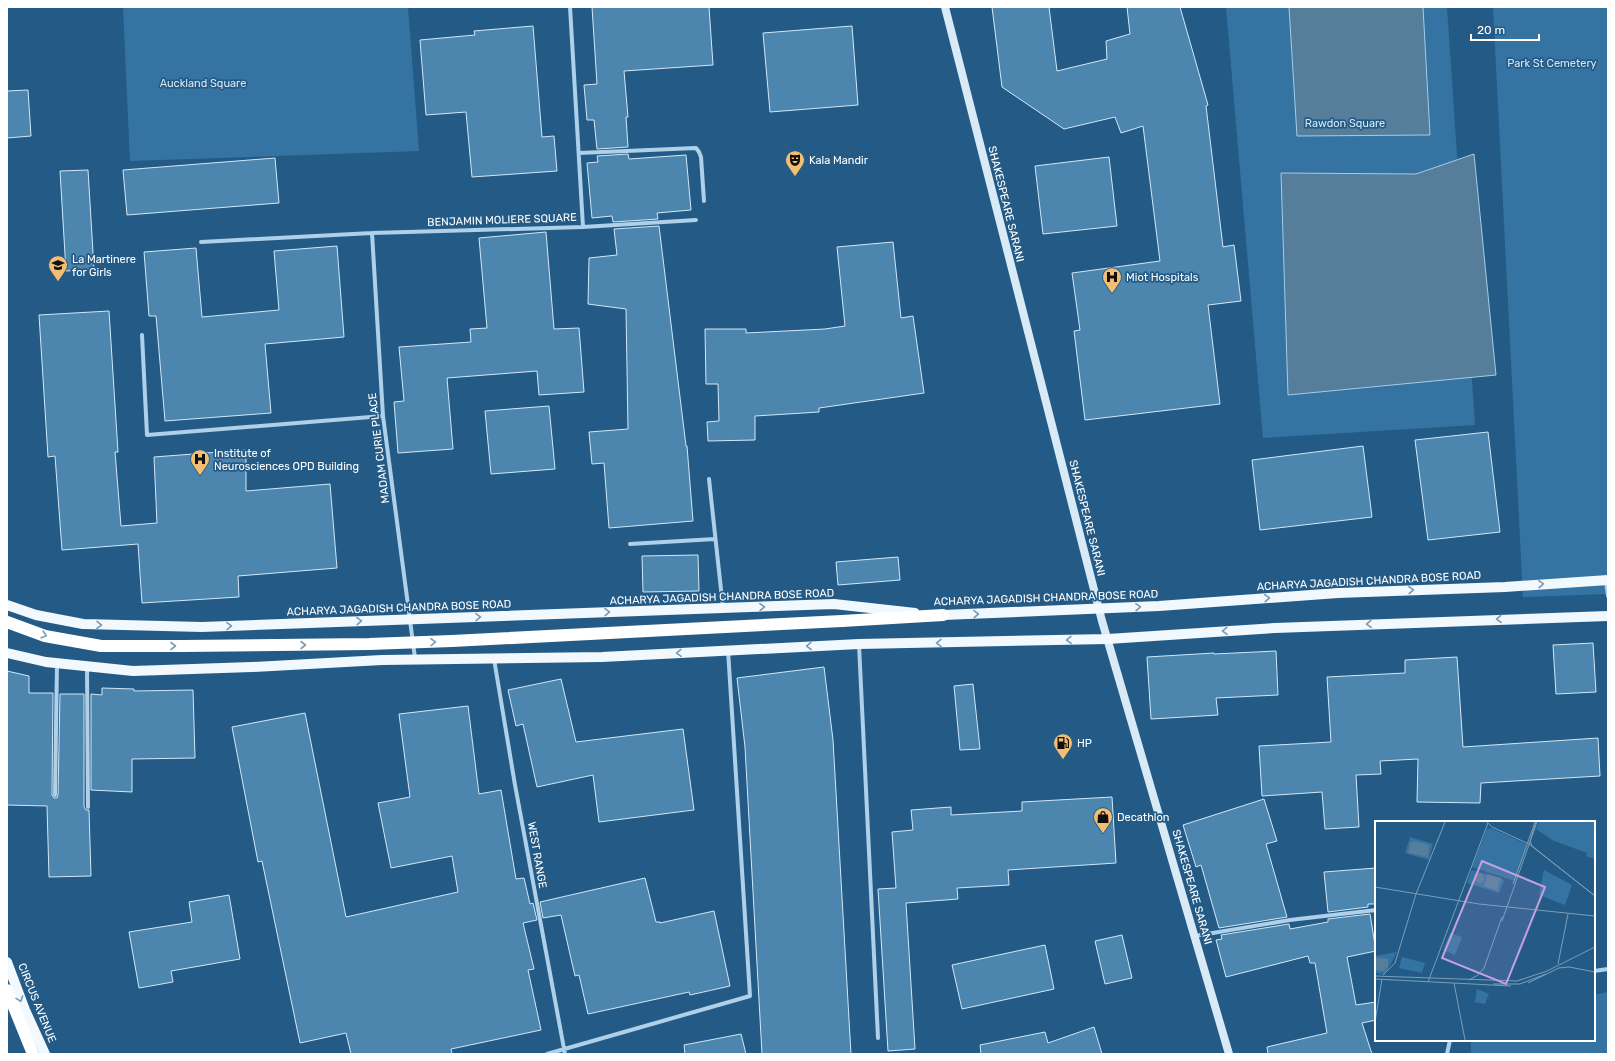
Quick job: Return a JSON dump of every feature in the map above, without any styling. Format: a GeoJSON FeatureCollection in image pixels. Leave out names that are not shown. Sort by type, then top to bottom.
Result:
{"type":"FeatureCollection","features":[{"type":"Feature","properties":{"kind":"highway"},"geometry":{"type":"LineString","coordinates":[[7,622],[45,636],[101,646],[183,646],[369,644],[452,641],[943,616]]}},
{"type":"Feature","properties":{"kind":"highway"},"geometry":{"type":"LineString","coordinates":[[7,990],[33,1054]]}},
{"type":"Feature","properties":{"kind":"main road","name":"SHAKESPEARE SARANI"},"geometry":{"type":"LineString","coordinates":[[945,7],[1099,608],[1229,1054]]}},
{"type":"Feature","properties":{"kind":"main road","name":"ACHARYA JAGADISH CHANDRA BOSE ROAD"},"geometry":{"type":"LineString","coordinates":[[7,605],[36,615],[82,624],[202,627],[834,604],[943,616],[1159,606],[1338,593],[1505,587],[1607,580]]}},
{"type":"Feature","properties":{"kind":"main road"},"geometry":{"type":"LineString","coordinates":[[7,653],[58,664],[133,671],[415,660],[602,657],[859,644],[1108,639],[1282,627],[1608,616]]}},
{"type":"Feature","properties":{"kind":"main road","name":"CIRCUS AVENUE"},"geometry":{"type":"LineString","coordinates":[[7,962],[25,1010],[45,1054]]}},
{"type":"Feature","properties":{"kind":"street","name":"BENJAMIN MOLIERE SQUARE"},"geometry":{"type":"LineString","coordinates":[[200,242],[372,233],[583,227],[570,7]]}},
{"type":"Feature","properties":{"kind":"street"},"geometry":{"type":"LineString","coordinates":[[579,153],[696,148],[701,157],[704,201]]}},
{"type":"Feature","properties":{"kind":"street"},"geometry":{"type":"LineString","coordinates":[[583,227],[696,220]]}},
{"type":"Feature","properties":{"kind":"street","name":"MADAM CURIE PLACE"},"geometry":{"type":"LineString","coordinates":[[372,233],[383,416],[411,619],[415,660]]}},
{"type":"Feature","properties":{"kind":"street"},"geometry":{"type":"LineString","coordinates":[[142,335],[147,435],[383,416]]}},
{"type":"Feature","properties":{"kind":"street"},"geometry":{"type":"LineString","coordinates":[[709,479],[724,608]]}},
{"type":"Feature","properties":{"kind":"street"},"geometry":{"type":"LineString","coordinates":[[630,544],[715,539]]}},
{"type":"Feature","properties":{"kind":"street"},"geometry":{"type":"LineString","coordinates":[[1607,580],[1608,596]]}},
{"type":"Feature","properties":{"kind":"street"},"geometry":{"type":"LineString","coordinates":[[859,644],[878,1038]]}},
{"type":"Feature","properties":{"kind":"street"},"geometry":{"type":"LineString","coordinates":[[547,1054],[565,1052],[750,996],[728,650]]}},
{"type":"Feature","properties":{"kind":"street","name":"WEST RANGE"},"geometry":{"type":"LineString","coordinates":[[494,658],[565,1052]]}},
{"type":"Feature","properties":{"kind":"street"},"geometry":{"type":"LineString","coordinates":[[55,795],[58,664]]}},
{"type":"Feature","properties":{"kind":"street"},"geometry":{"type":"LineString","coordinates":[[87,667],[88,807]]}},
{"type":"Feature","properties":{"kind":"street"},"geometry":{"type":"LineString","coordinates":[[1195,936],[1290,920],[1375,910]]}},
{"type":"Feature","properties":{"kind":"street"},"geometry":{"type":"LineString","coordinates":[[1595,971],[1608,969]]}},
{"type":"Feature","properties":{"kind":"street"},"geometry":{"type":"LineString","coordinates":[[1447,1054],[1450,1041]]}},
{"type":"Feature","properties":{"kind":"green space","name":"Auckland Square"},"geometry":{"type":"Polygon","coordinates":[[[123,7],[408,7],[419,151],[130,161],[123,7]]]}},
{"type":"Feature","properties":{"kind":"green space","name":"Rawdon Square"},"geometry":{"type":"Polygon","coordinates":[[[1226,7],[1447,7],[1475,425],[1263,438],[1226,7]]]}},
{"type":"Feature","properties":{"kind":"green space","name":"Park St Cemetery"},"geometry":{"type":"Polygon","coordinates":[[[1493,7],[1608,7],[1608,594],[1523,597],[1493,7]]]}},
{"type":"Feature","properties":{"kind":"green space"},"geometry":{"type":"Polygon","coordinates":[[[1608,992],[1608,1054],[1471,1054],[1471,1041],[1595,1041],[1595,995],[1608,992]]]}},
{"type":"Feature","properties":{"kind":"shaded area"},"geometry":{"type":"Polygon","coordinates":[[[1289,7],[1423,7],[1430,135],[1297,136],[1289,7]]]}},
{"type":"Feature","properties":{"kind":"shaded area"},"geometry":{"type":"Polygon","coordinates":[[[1474,154],[1496,375],[1288,395],[1281,173],[1416,174],[1474,154]]]}},
{"type":"Feature","properties":{"kind":"building"},"geometry":{"type":"Polygon","coordinates":[[[592,7],[709,7],[713,65],[624,71],[628,117],[626,117],[628,147],[597,149],[594,120],[587,120],[584,85],[597,84],[592,7]]]}},
{"type":"Feature","properties":{"kind":"building"},"geometry":{"type":"Polygon","coordinates":[[[992,7],[1049,7],[1057,71],[1107,59],[1106,41],[1130,34],[1127,7],[1180,7],[1208,105],[1206,106],[1223,247],[1234,245],[1241,301],[1208,305],[1220,404],[1085,420],[1074,331],[1080,330],[1072,273],[1160,261],[1143,126],[1121,133],[1115,117],[1064,129],[1002,87],[992,7]]]}},
{"type":"Feature","properties":{"kind":"building"},"geometry":{"type":"Polygon","coordinates":[[[533,26],[542,137],[554,136],[557,171],[472,177],[466,112],[426,115],[420,40],[475,35],[474,31],[533,26]]]}},
{"type":"Feature","properties":{"kind":"building"},"geometry":{"type":"Polygon","coordinates":[[[852,26],[858,105],[770,112],[763,33],[852,26]]]}},
{"type":"Feature","properties":{"kind":"building"},"geometry":{"type":"Polygon","coordinates":[[[28,90],[31,136],[7,138],[7,91],[28,90]]]}},
{"type":"Feature","properties":{"kind":"building"},"geometry":{"type":"Polygon","coordinates":[[[628,154],[629,159],[686,155],[691,210],[657,213],[658,219],[613,222],[612,216],[592,218],[587,163],[598,162],[597,156],[628,154]]]}},
{"type":"Feature","properties":{"kind":"building"},"geometry":{"type":"Polygon","coordinates":[[[1109,157],[1117,226],[1043,234],[1035,166],[1109,157]]]}},
{"type":"Feature","properties":{"kind":"building"},"geometry":{"type":"Polygon","coordinates":[[[275,158],[279,203],[127,215],[123,170],[275,158]]]}},
{"type":"Feature","properties":{"kind":"building"},"geometry":{"type":"Polygon","coordinates":[[[88,170],[94,269],[66,271],[60,171],[88,170]]]}},
{"type":"Feature","properties":{"kind":"building"},"geometry":{"type":"Polygon","coordinates":[[[659,226],[687,446],[693,521],[609,528],[604,463],[592,464],[589,432],[628,429],[626,309],[588,304],[589,258],[617,255],[614,229],[659,226]]]}},
{"type":"Feature","properties":{"kind":"building"},"geometry":{"type":"Polygon","coordinates":[[[546,232],[554,329],[579,328],[584,392],[539,395],[537,371],[447,378],[453,449],[398,453],[394,402],[404,401],[399,347],[471,342],[470,329],[487,328],[479,238],[546,232]]]}},
{"type":"Feature","properties":{"kind":"building"},"geometry":{"type":"Polygon","coordinates":[[[893,242],[901,318],[913,316],[924,393],[819,408],[819,412],[755,416],[755,440],[708,441],[707,422],[719,421],[718,384],[706,384],[705,329],[746,329],[746,333],[825,329],[845,326],[837,247],[893,242]]]}},
{"type":"Feature","properties":{"kind":"building"},"geometry":{"type":"Polygon","coordinates":[[[337,246],[344,337],[265,344],[271,413],[165,421],[156,316],[149,316],[144,252],[196,248],[202,317],[279,310],[274,251],[337,246]]]}},
{"type":"Feature","properties":{"kind":"building"},"geometry":{"type":"Polygon","coordinates":[[[109,311],[118,452],[115,452],[121,526],[157,523],[154,457],[246,450],[246,491],[330,484],[337,568],[238,576],[239,597],[142,603],[138,544],[62,550],[55,456],[48,457],[39,315],[109,311]]]}},
{"type":"Feature","properties":{"kind":"building"},"geometry":{"type":"Polygon","coordinates":[[[549,406],[555,469],[491,474],[485,411],[549,406]]]}},
{"type":"Feature","properties":{"kind":"building"},"geometry":{"type":"Polygon","coordinates":[[[1488,432],[1500,532],[1428,540],[1415,440],[1488,432]]]}},
{"type":"Feature","properties":{"kind":"building"},"geometry":{"type":"Polygon","coordinates":[[[1363,446],[1372,517],[1260,530],[1252,460],[1363,446]]]}},
{"type":"Feature","properties":{"kind":"building"},"geometry":{"type":"Polygon","coordinates":[[[698,555],[699,591],[643,592],[642,556],[698,555]]]}},
{"type":"Feature","properties":{"kind":"building"},"geometry":{"type":"Polygon","coordinates":[[[898,557],[900,580],[838,585],[836,562],[898,557]]]}},
{"type":"Feature","properties":{"kind":"building"},"geometry":{"type":"Polygon","coordinates":[[[1593,643],[1596,692],[1556,694],[1553,645],[1593,643]]]}},
{"type":"Feature","properties":{"kind":"building"},"geometry":{"type":"Polygon","coordinates":[[[1276,651],[1278,695],[1216,698],[1218,715],[1151,719],[1147,657],[1276,651]]]}},
{"type":"Feature","properties":{"kind":"building"},"geometry":{"type":"Polygon","coordinates":[[[1457,657],[1463,747],[1598,738],[1600,776],[1481,783],[1480,803],[1417,802],[1418,759],[1380,761],[1381,774],[1356,775],[1359,827],[1325,829],[1322,792],[1262,796],[1259,746],[1331,742],[1327,677],[1405,673],[1405,660],[1457,657]]]}},
{"type":"Feature","properties":{"kind":"building"},"geometry":{"type":"Polygon","coordinates":[[[824,667],[833,740],[851,1054],[762,1054],[745,747],[737,678],[824,667]]]}},
{"type":"Feature","properties":{"kind":"building"},"geometry":{"type":"Polygon","coordinates":[[[7,671],[29,676],[29,693],[53,693],[52,795],[54,798],[57,798],[58,795],[60,694],[84,694],[84,807],[86,810],[89,810],[91,876],[49,877],[47,806],[7,805],[7,671]]]}},
{"type":"Feature","properties":{"kind":"building"},"geometry":{"type":"Polygon","coordinates":[[[561,679],[576,742],[683,729],[694,810],[599,822],[593,775],[537,787],[523,724],[516,726],[508,690],[561,679]]]}},
{"type":"Feature","properties":{"kind":"building"},"geometry":{"type":"Polygon","coordinates":[[[973,684],[980,749],[960,750],[954,686],[973,684]]]}},
{"type":"Feature","properties":{"kind":"building"},"geometry":{"type":"Polygon","coordinates":[[[102,688],[134,689],[134,691],[193,690],[195,758],[132,759],[132,792],[91,790],[91,694],[102,695],[102,688]]]}},
{"type":"Feature","properties":{"kind":"building"},"geometry":{"type":"Polygon","coordinates":[[[468,706],[479,794],[501,790],[516,879],[524,878],[530,904],[533,903],[537,920],[523,923],[534,969],[528,970],[541,1030],[451,1049],[452,1054],[351,1054],[346,1033],[300,1043],[262,861],[258,862],[232,727],[305,713],[346,917],[458,892],[452,856],[391,868],[378,803],[410,797],[399,714],[468,706]]]}},
{"type":"Feature","properties":{"kind":"building"},"geometry":{"type":"Polygon","coordinates":[[[1112,797],[1116,863],[1008,870],[1009,885],[957,888],[958,899],[906,903],[915,1049],[888,1051],[878,889],[896,888],[892,832],[913,830],[911,810],[951,807],[951,815],[1022,811],[1022,802],[1112,797]]]}},
{"type":"Feature","properties":{"kind":"building"},"geometry":{"type":"Polygon","coordinates":[[[1264,799],[1277,841],[1266,844],[1287,917],[1219,928],[1201,865],[1196,867],[1183,825],[1264,799]]]}},
{"type":"Feature","properties":{"kind":"building"},"geometry":{"type":"Polygon","coordinates":[[[1375,868],[1375,904],[1368,904],[1368,907],[1328,912],[1324,872],[1375,868]]]}},
{"type":"Feature","properties":{"kind":"building"},"geometry":{"type":"Polygon","coordinates":[[[645,878],[656,922],[660,923],[714,911],[730,986],[690,995],[689,992],[588,1014],[579,975],[575,976],[561,915],[543,918],[540,902],[645,878]]]}},
{"type":"Feature","properties":{"kind":"building"},"geometry":{"type":"Polygon","coordinates":[[[229,895],[240,959],[171,971],[173,982],[139,988],[129,932],[192,922],[189,902],[229,895]]]}},
{"type":"Feature","properties":{"kind":"building"},"geometry":{"type":"Polygon","coordinates":[[[1370,914],[1375,951],[1347,957],[1356,1005],[1375,1002],[1375,1020],[1362,1023],[1372,1054],[1268,1054],[1267,1047],[1327,1033],[1315,963],[1310,963],[1308,956],[1226,977],[1216,940],[1222,939],[1221,935],[1289,924],[1290,929],[1328,922],[1328,919],[1370,914]]]}},
{"type":"Feature","properties":{"kind":"building"},"geometry":{"type":"Polygon","coordinates":[[[1122,935],[1132,978],[1105,984],[1095,941],[1122,935]]]}},
{"type":"Feature","properties":{"kind":"building"},"geometry":{"type":"Polygon","coordinates":[[[1045,945],[1054,989],[962,1009],[952,965],[1045,945]]]}},
{"type":"Feature","properties":{"kind":"building"},"geometry":{"type":"Polygon","coordinates":[[[1094,1027],[1102,1054],[981,1054],[980,1045],[1045,1032],[1048,1043],[1094,1027]]]}},
{"type":"Feature","properties":{"kind":"building"},"geometry":{"type":"Polygon","coordinates":[[[741,1034],[746,1054],[685,1054],[684,1045],[741,1034]]]}},
{"type":"Feature","properties":{"kind":"place","name":"Kala Mandir"},"geometry":{"type":"Point","coordinates":[795,177]}},
{"type":"Feature","properties":{"kind":"place","name":"La Martinere for Girls"},"geometry":{"type":"Point","coordinates":[58,282]}},
{"type":"Feature","properties":{"kind":"place","name":"Miot Hospitals"},"geometry":{"type":"Point","coordinates":[1112,294]}},
{"type":"Feature","properties":{"kind":"place","name":"Institute of Neurosciences OPD Building"},"geometry":{"type":"Point","coordinates":[200,476]}},
{"type":"Feature","properties":{"kind":"place","name":"HP"},"geometry":{"type":"Point","coordinates":[1063,760]}},
{"type":"Feature","properties":{"kind":"place","name":"Decathlon"},"geometry":{"type":"Point","coordinates":[1103,834]}}]}
